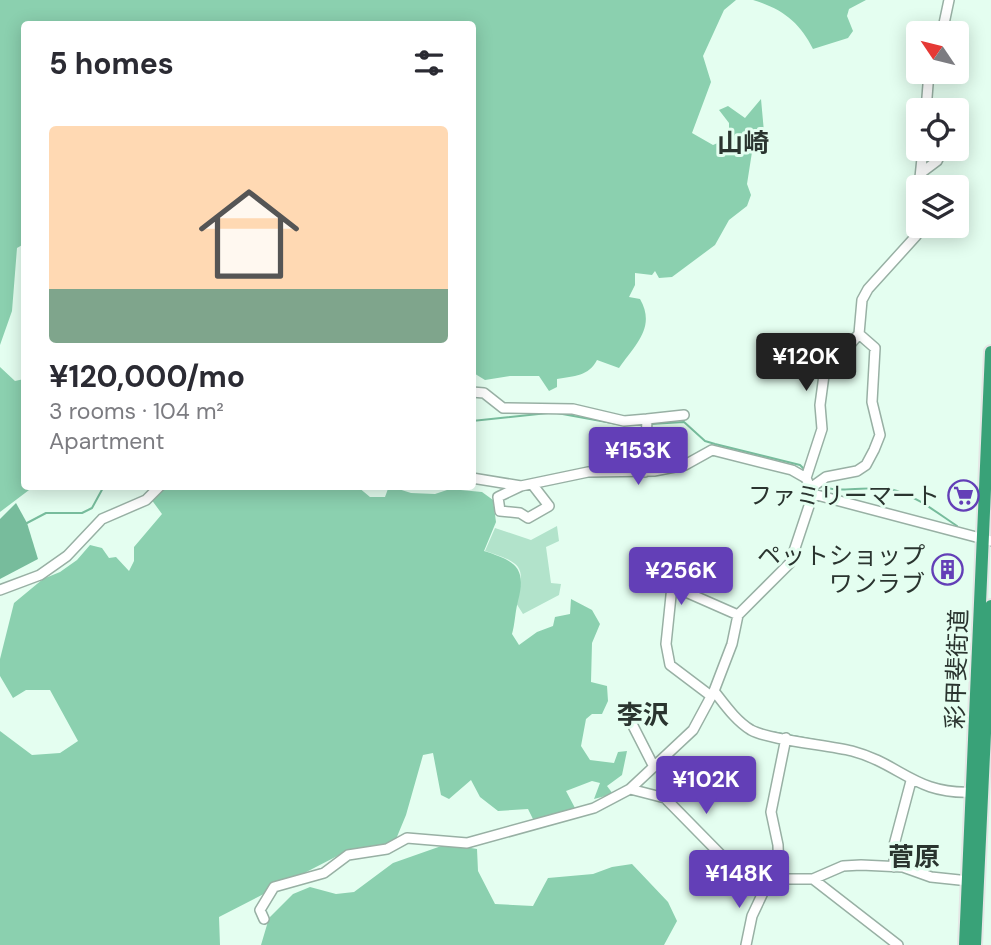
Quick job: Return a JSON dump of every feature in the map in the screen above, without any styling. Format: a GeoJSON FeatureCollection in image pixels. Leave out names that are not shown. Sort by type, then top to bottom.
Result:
{"type":"FeatureCollection","features":[{"type":"Feature","properties":{"kind":"highway","name":"彩甲斐街道"},"geometry":{"type":"LineString","coordinates":[[965,945],[979,880],[973,792],[987,540],[991,352]]}},
{"type":"Feature","properties":{"kind":"highway","name":"彩甲斐街道"},"geometry":{"type":"LineString","coordinates":[[975,945],[988,724],[991,606]]}},
{"type":"Feature","properties":{"kind":"street"},"geometry":{"type":"LineString","coordinates":[[945,21],[949,0]]}},
{"type":"Feature","properties":{"kind":"street"},"geometry":{"type":"LineString","coordinates":[[921,173],[922,161]]}},
{"type":"Feature","properties":{"kind":"street"},"geometry":{"type":"LineString","coordinates":[[921,173],[936,161]]}},
{"type":"Feature","properties":{"kind":"street"},"geometry":{"type":"LineString","coordinates":[[806,478],[822,429],[820,405],[824,375],[859,334],[863,298],[914,238]]}},
{"type":"Feature","properties":{"kind":"street"},"geometry":{"type":"LineString","coordinates":[[264,919],[260,909],[274,887],[324,873],[348,855],[387,849],[407,838],[467,843],[594,808],[629,789],[693,730],[713,694],[732,644],[738,615],[790,563],[812,491],[827,477],[857,471],[866,464],[880,435],[872,402],[875,348],[859,334]]}},
{"type":"Feature","properties":{"kind":"street"},"geometry":{"type":"LineString","coordinates":[[476,392],[484,393],[503,408],[573,409],[624,421],[684,415]]}},
{"type":"Feature","properties":{"kind":"street"},"geometry":{"type":"LineString","coordinates":[[645,472],[646,419]]}},
{"type":"Feature","properties":{"kind":"street"},"geometry":{"type":"LineString","coordinates":[[532,484],[549,506],[528,518],[520,513],[500,511],[498,497],[521,486],[589,472],[645,472],[685,465],[712,450],[792,470],[806,478],[812,491],[987,540]]}},
{"type":"Feature","properties":{"kind":"street"},"geometry":{"type":"LineString","coordinates":[[476,479],[521,486]]}},
{"type":"Feature","properties":{"kind":"street"},"geometry":{"type":"LineString","coordinates":[[0,590],[40,575],[67,556],[102,519],[146,500],[157,490]]}},
{"type":"Feature","properties":{"kind":"street"},"geometry":{"type":"LineString","coordinates":[[662,562],[672,586],[666,644],[670,665],[713,694],[740,722],[753,731],[874,758],[911,782],[947,793],[973,792]]}},
{"type":"Feature","properties":{"kind":"street"},"geometry":{"type":"LineString","coordinates":[[672,586],[738,615]]}},
{"type":"Feature","properties":{"kind":"street"},"geometry":{"type":"LineString","coordinates":[[628,716],[654,767]]}},
{"type":"Feature","properties":{"kind":"street"},"geometry":{"type":"LineString","coordinates":[[746,945],[752,916],[774,879],[778,845],[771,812],[786,738]]}},
{"type":"Feature","properties":{"kind":"street"},"geometry":{"type":"LineString","coordinates":[[894,867],[894,845],[911,782]]}},
{"type":"Feature","properties":{"kind":"street"},"geometry":{"type":"LineString","coordinates":[[629,789],[665,798],[723,857],[756,876],[813,879],[843,866],[894,867],[932,877],[979,880]]}},
{"type":"Feature","properties":{"kind":"street"},"geometry":{"type":"LineString","coordinates":[[813,879],[898,945]]}},
{"type":"Feature","properties":{"kind":"shaded area"},"geometry":{"type":"Polygon","coordinates":[[[0,0],[736,0],[724,10],[703,56],[711,82],[692,133],[713,145],[729,138],[729,123],[719,110],[728,106],[745,118],[761,99],[764,132],[752,152],[747,184],[751,195],[747,206],[729,220],[715,245],[672,277],[659,278],[655,271],[652,275],[635,273],[635,285],[629,297],[640,299],[646,318],[645,327],[619,368],[597,360],[585,372],[557,379],[557,387],[549,391],[539,376],[510,376],[485,380],[476,374],[476,21],[21,21],[21,246],[17,248],[12,311],[0,345],[0,0]]]}},
{"type":"Feature","properties":{"kind":"shaded area"},"geometry":{"type":"Polygon","coordinates":[[[753,0],[866,0],[849,9],[847,16],[853,31],[848,38],[813,49],[789,17],[753,0]]]}},
{"type":"Feature","properties":{"kind":"shaded area"},"geometry":{"type":"Polygon","coordinates":[[[0,367],[15,381],[21,380],[21,490],[29,490],[0,512],[0,367]]]}},
{"type":"Feature","properties":{"kind":"shaded area"},"geometry":{"type":"Polygon","coordinates":[[[161,490],[362,490],[370,497],[385,497],[388,490],[435,494],[447,490],[482,492],[493,500],[496,522],[484,551],[511,562],[521,580],[512,634],[519,645],[537,632],[553,626],[555,617],[570,614],[571,599],[592,610],[600,624],[592,643],[591,682],[607,686],[608,701],[602,714],[592,714],[586,719],[581,746],[590,760],[614,763],[618,752],[627,751],[622,775],[607,786],[613,794],[594,799],[600,783],[592,781],[566,791],[575,808],[535,823],[528,809],[498,811],[480,797],[471,780],[449,799],[441,795],[433,753],[423,755],[406,815],[394,844],[345,852],[219,917],[220,945],[0,945],[0,731],[32,755],[60,753],[78,741],[50,690],[26,690],[13,698],[0,676],[0,659],[14,603],[43,579],[60,572],[77,560],[90,545],[102,548],[109,558],[116,557],[129,571],[134,561],[134,547],[162,514],[151,499],[161,490]]]}},
{"type":"Feature","properties":{"kind":"shaded area"},"geometry":{"type":"Polygon","coordinates":[[[16,503],[27,523],[38,559],[0,579],[0,519],[16,503]]]}},
{"type":"Feature","properties":{"kind":"shaded area"},"geometry":{"type":"Polygon","coordinates":[[[557,526],[559,541],[546,547],[551,583],[561,584],[559,595],[523,614],[516,603],[521,581],[518,567],[507,559],[485,551],[495,528],[531,540],[557,526]]]}},
{"type":"Feature","properties":{"kind":"shaded area"},"geometry":{"type":"Polygon","coordinates":[[[447,844],[477,849],[478,871],[495,904],[533,906],[548,878],[593,874],[632,864],[668,902],[677,921],[664,945],[261,945],[269,918],[293,894],[310,887],[336,894],[354,892],[393,863],[447,844]]]}},
{"type":"Feature","properties":{"kind":"waterway"},"geometry":{"type":"LineString","coordinates":[[476,421],[548,413]]}},
{"type":"Feature","properties":{"kind":"waterway"},"geometry":{"type":"LineString","coordinates":[[557,413],[623,425]]}},
{"type":"Feature","properties":{"kind":"waterway"},"geometry":{"type":"LineString","coordinates":[[650,424],[684,422],[705,441],[800,465],[804,469]]}},
{"type":"Feature","properties":{"kind":"waterway"},"geometry":{"type":"LineString","coordinates":[[633,425],[644,424]]}},
{"type":"Feature","properties":{"kind":"waterway"},"geometry":{"type":"LineString","coordinates":[[821,485],[844,490],[890,489],[925,504],[957,526]]}},
{"type":"Feature","properties":{"kind":"waterway"},"geometry":{"type":"LineString","coordinates":[[27,523],[46,513],[82,513],[92,508],[102,490]]}},
{"type":"Feature","properties":{"kind":"waterway"},"geometry":{"type":"LineString","coordinates":[[772,732],[826,742]]}},
{"type":"Feature","properties":{"kind":"waterway"},"geometry":{"type":"LineString","coordinates":[[862,750],[889,761]]}},
{"type":"Feature","properties":{"kind":"place","name":"ファミリーマート"},"geometry":{"type":"Point","coordinates":[963,496]}},
{"type":"Feature","properties":{"kind":"place","name":"ペットショップ ワンラブ"},"geometry":{"type":"Point","coordinates":[948,570]}},
{"type":"Feature","properties":{"kind":"district","name":"山崎"},"geometry":{"type":"Point","coordinates":[743,143]}},
{"type":"Feature","properties":{"kind":"district","name":"李沢"},"geometry":{"type":"Point","coordinates":[643,715]}},
{"type":"Feature","properties":{"kind":"district","name":"菅原"},"geometry":{"type":"Point","coordinates":[914,857]}}]}
